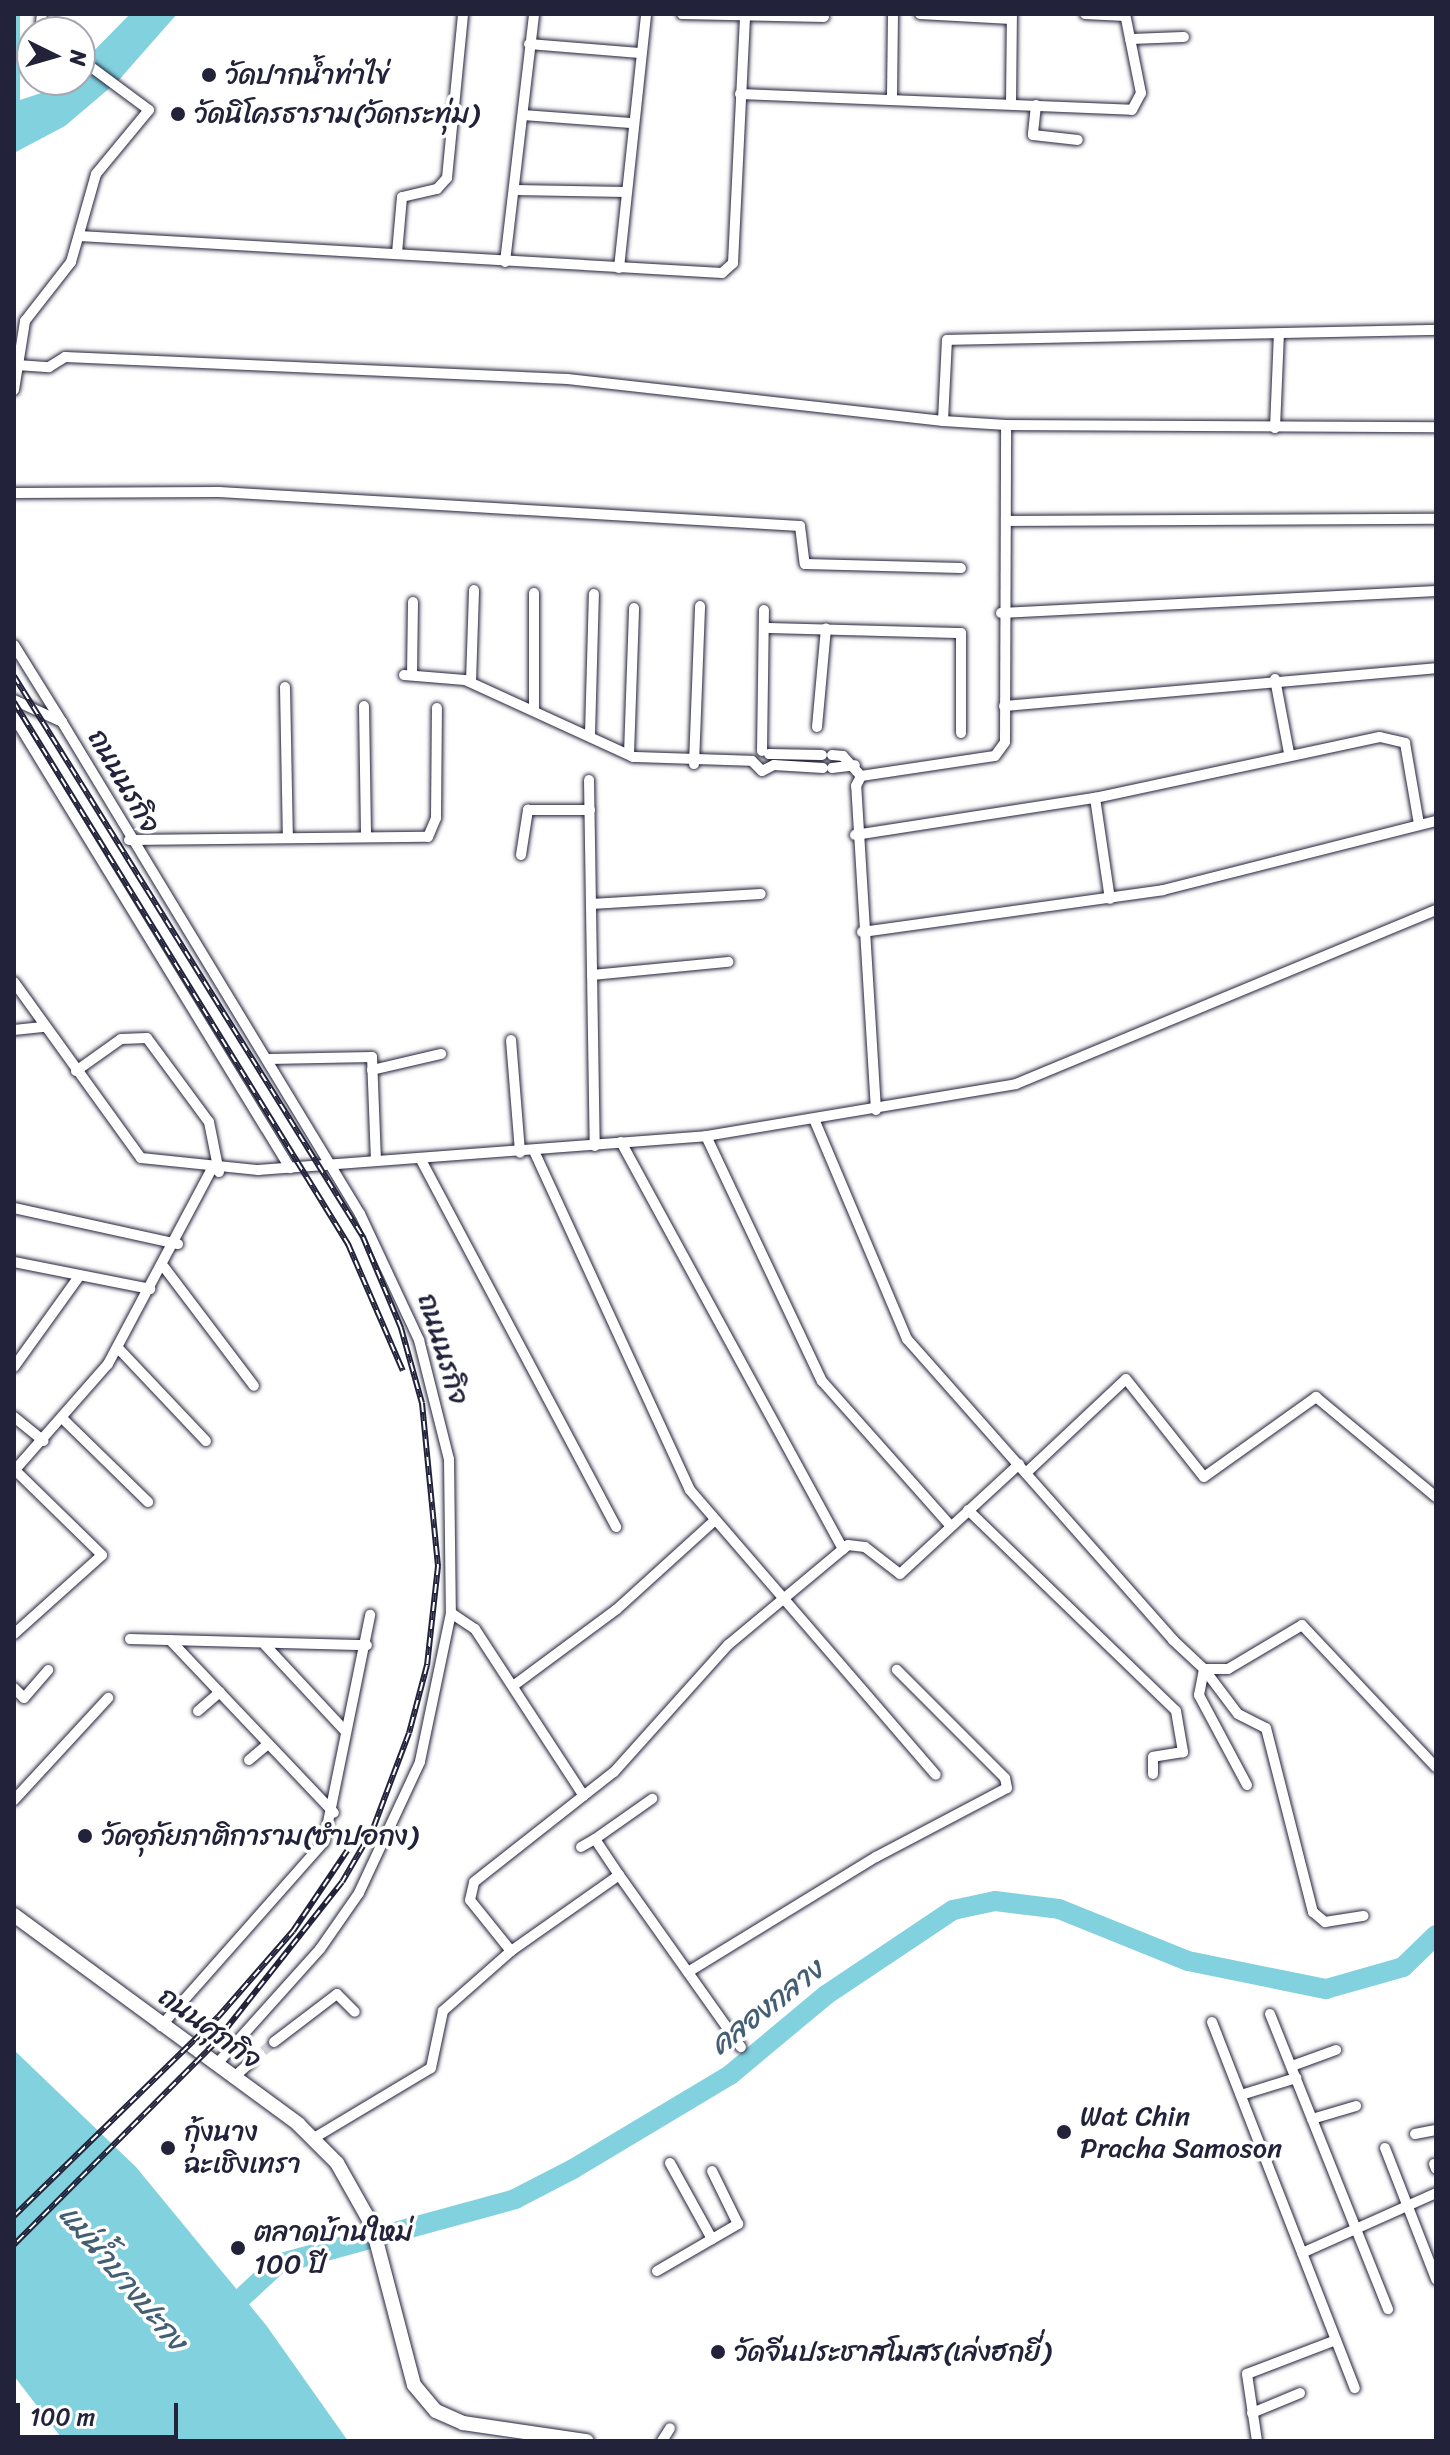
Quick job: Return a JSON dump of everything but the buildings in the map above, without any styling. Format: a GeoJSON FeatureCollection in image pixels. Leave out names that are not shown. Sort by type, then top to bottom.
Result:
{"type":"FeatureCollection","features":[{"type":"Feature","properties":{"kind":"main road","name":"ถนนศุภกิจ"},"geometry":{"type":"LineString","coordinates":[[14,1915],[314,2138],[360,2198],[387,2282],[403,2355],[436,2411],[463,2423],[587,2441]]}},
{"type":"Feature","properties":{"kind":"street"},"geometry":{"type":"LineString","coordinates":[[397,253],[402,197],[437,189],[447,178],[463,14]]}},
{"type":"Feature","properties":{"kind":"street"},"geometry":{"type":"LineString","coordinates":[[505,262],[534,14]]}},
{"type":"Feature","properties":{"kind":"street"},"geometry":{"type":"LineString","coordinates":[[619,268],[631,123],[646,14]]}},
{"type":"Feature","properties":{"kind":"street"},"geometry":{"type":"LineString","coordinates":[[682,14],[824,17]]}},
{"type":"Feature","properties":{"kind":"street"},"geometry":{"type":"LineString","coordinates":[[79,236],[619,268],[729,270],[745,14]]}},
{"type":"Feature","properties":{"kind":"street"},"geometry":{"type":"LineString","coordinates":[[892,96],[893,14]]}},
{"type":"Feature","properties":{"kind":"street"},"geometry":{"type":"LineString","coordinates":[[920,14],[1012,16],[1011,104]]}},
{"type":"Feature","properties":{"kind":"street"},"geometry":{"type":"LineString","coordinates":[[740,94],[892,96],[1132,110],[1141,93],[1125,15],[1085,14]]}},
{"type":"Feature","properties":{"kind":"street"},"geometry":{"type":"LineString","coordinates":[[1130,39],[1184,37]]}},
{"type":"Feature","properties":{"kind":"street"},"geometry":{"type":"LineString","coordinates":[[529,44],[640,53]]}},
{"type":"Feature","properties":{"kind":"street"},"geometry":{"type":"LineString","coordinates":[[14,390],[25,321],[60,282],[79,236],[96,174],[149,110],[96,70]]}},
{"type":"Feature","properties":{"kind":"street"},"geometry":{"type":"LineString","coordinates":[[1036,105],[1033,135],[1078,140]]}},
{"type":"Feature","properties":{"kind":"street"},"geometry":{"type":"LineString","coordinates":[[523,115],[631,123]]}},
{"type":"Feature","properties":{"kind":"street"},"geometry":{"type":"LineString","coordinates":[[514,190],[626,192]]}},
{"type":"Feature","properties":{"kind":"street"},"geometry":{"type":"LineString","coordinates":[[943,421],[951,338],[1436,330]]}},
{"type":"Feature","properties":{"kind":"street"},"geometry":{"type":"LineString","coordinates":[[1275,428],[1279,334]]}},
{"type":"Feature","properties":{"kind":"street"},"geometry":{"type":"LineString","coordinates":[[17,365],[49,367],[65,357],[608,382],[943,421],[1006,425],[1436,427]]}},
{"type":"Feature","properties":{"kind":"street"},"geometry":{"type":"LineString","coordinates":[[861,776],[995,756],[1005,742],[1001,613],[1006,521],[1006,425]]}},
{"type":"Feature","properties":{"kind":"street"},"geometry":{"type":"LineString","coordinates":[[14,493],[219,492],[800,526],[805,564],[961,568]]}},
{"type":"Feature","properties":{"kind":"street"},"geometry":{"type":"LineString","coordinates":[[1006,521],[1436,519]]}},
{"type":"Feature","properties":{"kind":"street"},"geometry":{"type":"LineString","coordinates":[[471,682],[474,590]]}},
{"type":"Feature","properties":{"kind":"street"},"geometry":{"type":"LineString","coordinates":[[1001,613],[1436,591]]}},
{"type":"Feature","properties":{"kind":"street"},"geometry":{"type":"LineString","coordinates":[[534,593],[534,709]]}},
{"type":"Feature","properties":{"kind":"street"},"geometry":{"type":"LineString","coordinates":[[590,734],[594,594]]}},
{"type":"Feature","properties":{"kind":"street"},"geometry":{"type":"LineString","coordinates":[[413,602],[408,675],[471,682],[629,754],[694,764],[827,755],[855,765],[861,776],[855,835],[876,1110]]}},
{"type":"Feature","properties":{"kind":"street"},"geometry":{"type":"LineString","coordinates":[[694,764],[700,606]]}},
{"type":"Feature","properties":{"kind":"street"},"geometry":{"type":"LineString","coordinates":[[629,754],[634,608]]}},
{"type":"Feature","properties":{"kind":"street"},"geometry":{"type":"LineString","coordinates":[[752,761],[758,771],[767,757],[764,610]]}},
{"type":"Feature","properties":{"kind":"street"},"geometry":{"type":"LineString","coordinates":[[764,628],[965,635],[961,733]]}},
{"type":"Feature","properties":{"kind":"street"},"geometry":{"type":"LineString","coordinates":[[817,727],[826,628]]}},
{"type":"Feature","properties":{"kind":"street"},"geometry":{"type":"LineString","coordinates":[[14,645],[62,722]]}},
{"type":"Feature","properties":{"kind":"street"},"geometry":{"type":"LineString","coordinates":[[1004,706],[1275,679],[1436,668]]}},
{"type":"Feature","properties":{"kind":"street"},"geometry":{"type":"LineString","coordinates":[[1275,679],[1289,753]]}},
{"type":"Feature","properties":{"kind":"street"},"geometry":{"type":"LineString","coordinates":[[285,687],[288,838]]}},
{"type":"Feature","properties":{"kind":"street","name":"ถนนนรกิจ"},"geometry":{"type":"LineString","coordinates":[[14,700],[62,722],[129,840],[269,1059],[394,1276],[438,1404],[455,1538],[451,1613],[420,1762],[396,1824],[320,1949],[216,2065]]}},
{"type":"Feature","properties":{"kind":"street"},"geometry":{"type":"LineString","coordinates":[[364,706],[366,835]]}},
{"type":"Feature","properties":{"kind":"street"},"geometry":{"type":"LineString","coordinates":[[129,840],[433,833],[437,708]]}},
{"type":"Feature","properties":{"kind":"street"},"geometry":{"type":"LineString","coordinates":[[14,717],[290,1168]]}},
{"type":"Feature","properties":{"kind":"street"},"geometry":{"type":"LineString","coordinates":[[855,835],[1095,798],[1289,753],[1400,739],[1419,824]]}},
{"type":"Feature","properties":{"kind":"street"},"geometry":{"type":"LineString","coordinates":[[767,757],[827,768],[855,765]]}},
{"type":"Feature","properties":{"kind":"street"},"geometry":{"type":"LineString","coordinates":[[589,780],[595,1146]]}},
{"type":"Feature","properties":{"kind":"street"},"geometry":{"type":"LineString","coordinates":[[1095,798],[1110,899]]}},
{"type":"Feature","properties":{"kind":"street"},"geometry":{"type":"LineString","coordinates":[[521,855],[528,810],[590,810]]}},
{"type":"Feature","properties":{"kind":"street"},"geometry":{"type":"LineString","coordinates":[[862,932],[1110,899],[1436,821]]}},
{"type":"Feature","properties":{"kind":"street"},"geometry":{"type":"LineString","coordinates":[[591,904],[761,894]]}},
{"type":"Feature","properties":{"kind":"street"},"geometry":{"type":"LineString","coordinates":[[14,982],[141,1158],[215,1171],[290,1168],[520,1153],[706,1136],[876,1110],[1061,1070],[1436,910]]}},
{"type":"Feature","properties":{"kind":"street"},"geometry":{"type":"LineString","coordinates":[[592,975],[728,962]]}},
{"type":"Feature","properties":{"kind":"street"},"geometry":{"type":"LineString","coordinates":[[14,1030],[45,1027]]}},
{"type":"Feature","properties":{"kind":"street"},"geometry":{"type":"LineString","coordinates":[[14,1634],[102,1555],[15,1471],[63,1419],[118,1348],[178,1244],[215,1171],[209,1122],[147,1038],[121,1039],[76,1071]]}},
{"type":"Feature","properties":{"kind":"street"},"geometry":{"type":"LineString","coordinates":[[511,1040],[520,1153]]}},
{"type":"Feature","properties":{"kind":"street"},"geometry":{"type":"LineString","coordinates":[[269,1059],[366,1053],[372,1070],[376,1161]]}},
{"type":"Feature","properties":{"kind":"street"},"geometry":{"type":"LineString","coordinates":[[372,1070],[441,1054]]}},
{"type":"Feature","properties":{"kind":"street"},"geometry":{"type":"LineString","coordinates":[[814,1119],[896,1323],[1204,1669],[1238,1714],[1266,1728],[1313,1912],[1325,1922],[1364,1916]]}},
{"type":"Feature","properties":{"kind":"street"},"geometry":{"type":"LineString","coordinates":[[706,1136],[822,1381],[948,1523]]}},
{"type":"Feature","properties":{"kind":"street"},"geometry":{"type":"LineString","coordinates":[[621,1142],[843,1550]]}},
{"type":"Feature","properties":{"kind":"street"},"geometry":{"type":"LineString","coordinates":[[534,1151],[690,1490],[936,1775]]}},
{"type":"Feature","properties":{"kind":"street"},"geometry":{"type":"LineString","coordinates":[[420,1158],[616,1527]]}},
{"type":"Feature","properties":{"kind":"street"},"geometry":{"type":"LineString","coordinates":[[14,1208],[178,1244]]}},
{"type":"Feature","properties":{"kind":"street"},"geometry":{"type":"LineString","coordinates":[[14,1262],[150,1289]]}},
{"type":"Feature","properties":{"kind":"street"},"geometry":{"type":"LineString","coordinates":[[164,1267],[254,1386]]}},
{"type":"Feature","properties":{"kind":"street"},"geometry":{"type":"LineString","coordinates":[[14,1367],[80,1275]]}},
{"type":"Feature","properties":{"kind":"street"},"geometry":{"type":"LineString","coordinates":[[118,1348],[206,1441]]}},
{"type":"Feature","properties":{"kind":"street"},"geometry":{"type":"LineString","coordinates":[[511,1951],[470,1890],[626,1762],[728,1645],[843,1550],[865,1547],[900,1574],[948,1523],[1022,1468],[1126,1379],[1204,1477],[1316,1397],[1436,1497]]}},
{"type":"Feature","properties":{"kind":"street"},"geometry":{"type":"LineString","coordinates":[[14,1417],[44,1441]]}},
{"type":"Feature","properties":{"kind":"street"},"geometry":{"type":"LineString","coordinates":[[63,1419],[148,1502]]}},
{"type":"Feature","properties":{"kind":"street"},"geometry":{"type":"LineString","coordinates":[[968,1510],[1176,1711],[1183,1752],[1153,1757],[1153,1774]]}},
{"type":"Feature","properties":{"kind":"street"},"geometry":{"type":"LineString","coordinates":[[513,1686],[617,1609],[714,1521]]}},
{"type":"Feature","properties":{"kind":"street"},"geometry":{"type":"LineString","coordinates":[[451,1613],[466,1618],[584,1796]]}},
{"type":"Feature","properties":{"kind":"street"},"geometry":{"type":"LineString","coordinates":[[161,2026],[309,1866],[334,1813],[346,1732],[367,1645],[370,1615]]}},
{"type":"Feature","properties":{"kind":"street"},"geometry":{"type":"LineString","coordinates":[[1204,1669],[1238,1667],[1290,1626],[1302,1625],[1436,1767]]}},
{"type":"Feature","properties":{"kind":"street"},"geometry":{"type":"LineString","coordinates":[[130,1639],[265,1645],[367,1645]]}},
{"type":"Feature","properties":{"kind":"street"},"geometry":{"type":"LineString","coordinates":[[170,1640],[334,1813]]}},
{"type":"Feature","properties":{"kind":"street"},"geometry":{"type":"LineString","coordinates":[[265,1645],[346,1732]]}},
{"type":"Feature","properties":{"kind":"street"},"geometry":{"type":"LineString","coordinates":[[1204,1669],[1199,1695],[1247,1785]]}},
{"type":"Feature","properties":{"kind":"street"},"geometry":{"type":"LineString","coordinates":[[14,1708],[48,1670]]}},
{"type":"Feature","properties":{"kind":"street"},"geometry":{"type":"LineString","coordinates":[[688,1972],[876,1857],[1007,1788],[1005,1778],[897,1670]]}},
{"type":"Feature","properties":{"kind":"street"},"geometry":{"type":"LineString","coordinates":[[14,1688],[24,1698]]}},
{"type":"Feature","properties":{"kind":"street"},"geometry":{"type":"LineString","coordinates":[[198,1711],[220,1692]]}},
{"type":"Feature","properties":{"kind":"street"},"geometry":{"type":"LineString","coordinates":[[14,1800],[108,1698]]}},
{"type":"Feature","properties":{"kind":"street"},"geometry":{"type":"LineString","coordinates":[[249,1760],[268,1744]]}},
{"type":"Feature","properties":{"kind":"street"},"geometry":{"type":"LineString","coordinates":[[581,1847],[652,1799]]}},
{"type":"Feature","properties":{"kind":"street"},"geometry":{"type":"LineString","coordinates":[[595,1839],[741,2047]]}},
{"type":"Feature","properties":{"kind":"street"},"geometry":{"type":"LineString","coordinates":[[314,2138],[431,2068],[443,2011],[511,1951],[619,1875]]}},
{"type":"Feature","properties":{"kind":"street"},"geometry":{"type":"LineString","coordinates":[[274,2042],[337,1994],[355,2012]]}},
{"type":"Feature","properties":{"kind":"street"},"geometry":{"type":"LineString","coordinates":[[1270,2014],[1388,2309]]}},
{"type":"Feature","properties":{"kind":"street"},"geometry":{"type":"LineString","coordinates":[[1212,2022],[1355,2388]]}},
{"type":"Feature","properties":{"kind":"street"},"geometry":{"type":"LineString","coordinates":[[1292,2066],[1336,2050]]}},
{"type":"Feature","properties":{"kind":"street"},"geometry":{"type":"LineString","coordinates":[[233,2078],[252,2061]]}},
{"type":"Feature","properties":{"kind":"street"},"geometry":{"type":"LineString","coordinates":[[1241,2095],[1296,2078]]}},
{"type":"Feature","properties":{"kind":"street"},"geometry":{"type":"LineString","coordinates":[[1312,2119],[1356,2106]]}},
{"type":"Feature","properties":{"kind":"street"},"geometry":{"type":"LineString","coordinates":[[1415,2134],[1436,2130]]}},
{"type":"Feature","properties":{"kind":"street"},"geometry":{"type":"LineString","coordinates":[[1385,2148],[1436,2279]]}},
{"type":"Feature","properties":{"kind":"street"},"geometry":{"type":"LineString","coordinates":[[670,2163],[712,2239]]}},
{"type":"Feature","properties":{"kind":"street"},"geometry":{"type":"LineString","coordinates":[[657,2271],[738,2222],[712,2171]]}},
{"type":"Feature","properties":{"kind":"street"},"geometry":{"type":"LineString","coordinates":[[1302,2253],[1436,2193]]}},
{"type":"Feature","properties":{"kind":"street"},"geometry":{"type":"LineString","coordinates":[[1257,2441],[1247,2374],[1336,2340]]}},
{"type":"Feature","properties":{"kind":"street"},"geometry":{"type":"LineString","coordinates":[[1252,2413],[1300,2393]]}},
{"type":"Feature","properties":{"kind":"street"},"geometry":{"type":"LineString","coordinates":[[662,2441],[670,2428]]}},
{"type":"Feature","properties":{"kind":"water"},"geometry":{"type":"Polygon","coordinates":[[[14,14],[20,14],[16,16],[16,96],[20,96],[20,100],[32,96],[96,96],[96,49],[130,14],[177,14],[118,81],[65,126],[14,153],[14,14]]]}},
{"type":"Feature","properties":{"kind":"water","name":"แม่น้ำบางปะกง"},"geometry":{"type":"Polygon","coordinates":[[[14,2050],[136,2167],[266,2325],[348,2441],[64,2441],[14,2376],[14,2050]]]}},
{"type":"Feature","properties":{"kind":"waterway","name":"คลองกลาง"},"geometry":{"type":"LineString","coordinates":[[223,2315],[278,2264],[515,2199],[573,2169],[730,2075],[826,1995],[953,1910],[995,1901],[1059,1909],[1188,1961],[1326,1989],[1403,1967],[1436,1935]]}},
{"type":"Feature","properties":{"kind":"tunnel"},"geometry":{"type":"LineString","coordinates":[[252,2061],[274,2042]]}},
{"type":"Feature","properties":{"kind":"railway"},"geometry":{"type":"LineString","coordinates":[[14,676],[363,1237],[401,1328],[422,1403],[438,1566],[427,1665],[409,1733],[373,1829],[342,1882],[214,2044],[14,2245]]}},
{"type":"Feature","properties":{"kind":"railway"},"geometry":{"type":"LineString","coordinates":[[14,702],[348,1244],[403,1371]]}},
{"type":"Feature","properties":{"kind":"railway"},"geometry":{"type":"LineString","coordinates":[[14,2216],[218,2017],[293,1931],[347,1851]]}},
{"type":"Feature","properties":{"kind":"place","name":"วัดปากน้ำท่าไข่"},"geometry":{"type":"Point","coordinates":[209,75]}},
{"type":"Feature","properties":{"kind":"place","name":"วัดนิโครธาราม(วัดกระทุ่ม)"},"geometry":{"type":"Point","coordinates":[178,114]}},
{"type":"Feature","properties":{"kind":"place","name":"วัดอุภัยภาติการาม(ซำปอกง)"},"geometry":{"type":"Point","coordinates":[85,1836]}},
{"type":"Feature","properties":{"kind":"place","name":"Wat Chin Pracha Samoson"},"geometry":{"type":"Point","coordinates":[1064,2132]}},
{"type":"Feature","properties":{"kind":"place","name":"กุ้งนาง ฉะเชิงเทรา"},"geometry":{"type":"Point","coordinates":[168,2148]}},
{"type":"Feature","properties":{"kind":"place","name":"ตลาดบ้านใหม่ 100 ปี"},"geometry":{"type":"Point","coordinates":[238,2248]}},
{"type":"Feature","properties":{"kind":"place","name":"วัดจีนประชาสโมสร(เล่งฮกยี่)"},"geometry":{"type":"Point","coordinates":[718,2352]}}]}
